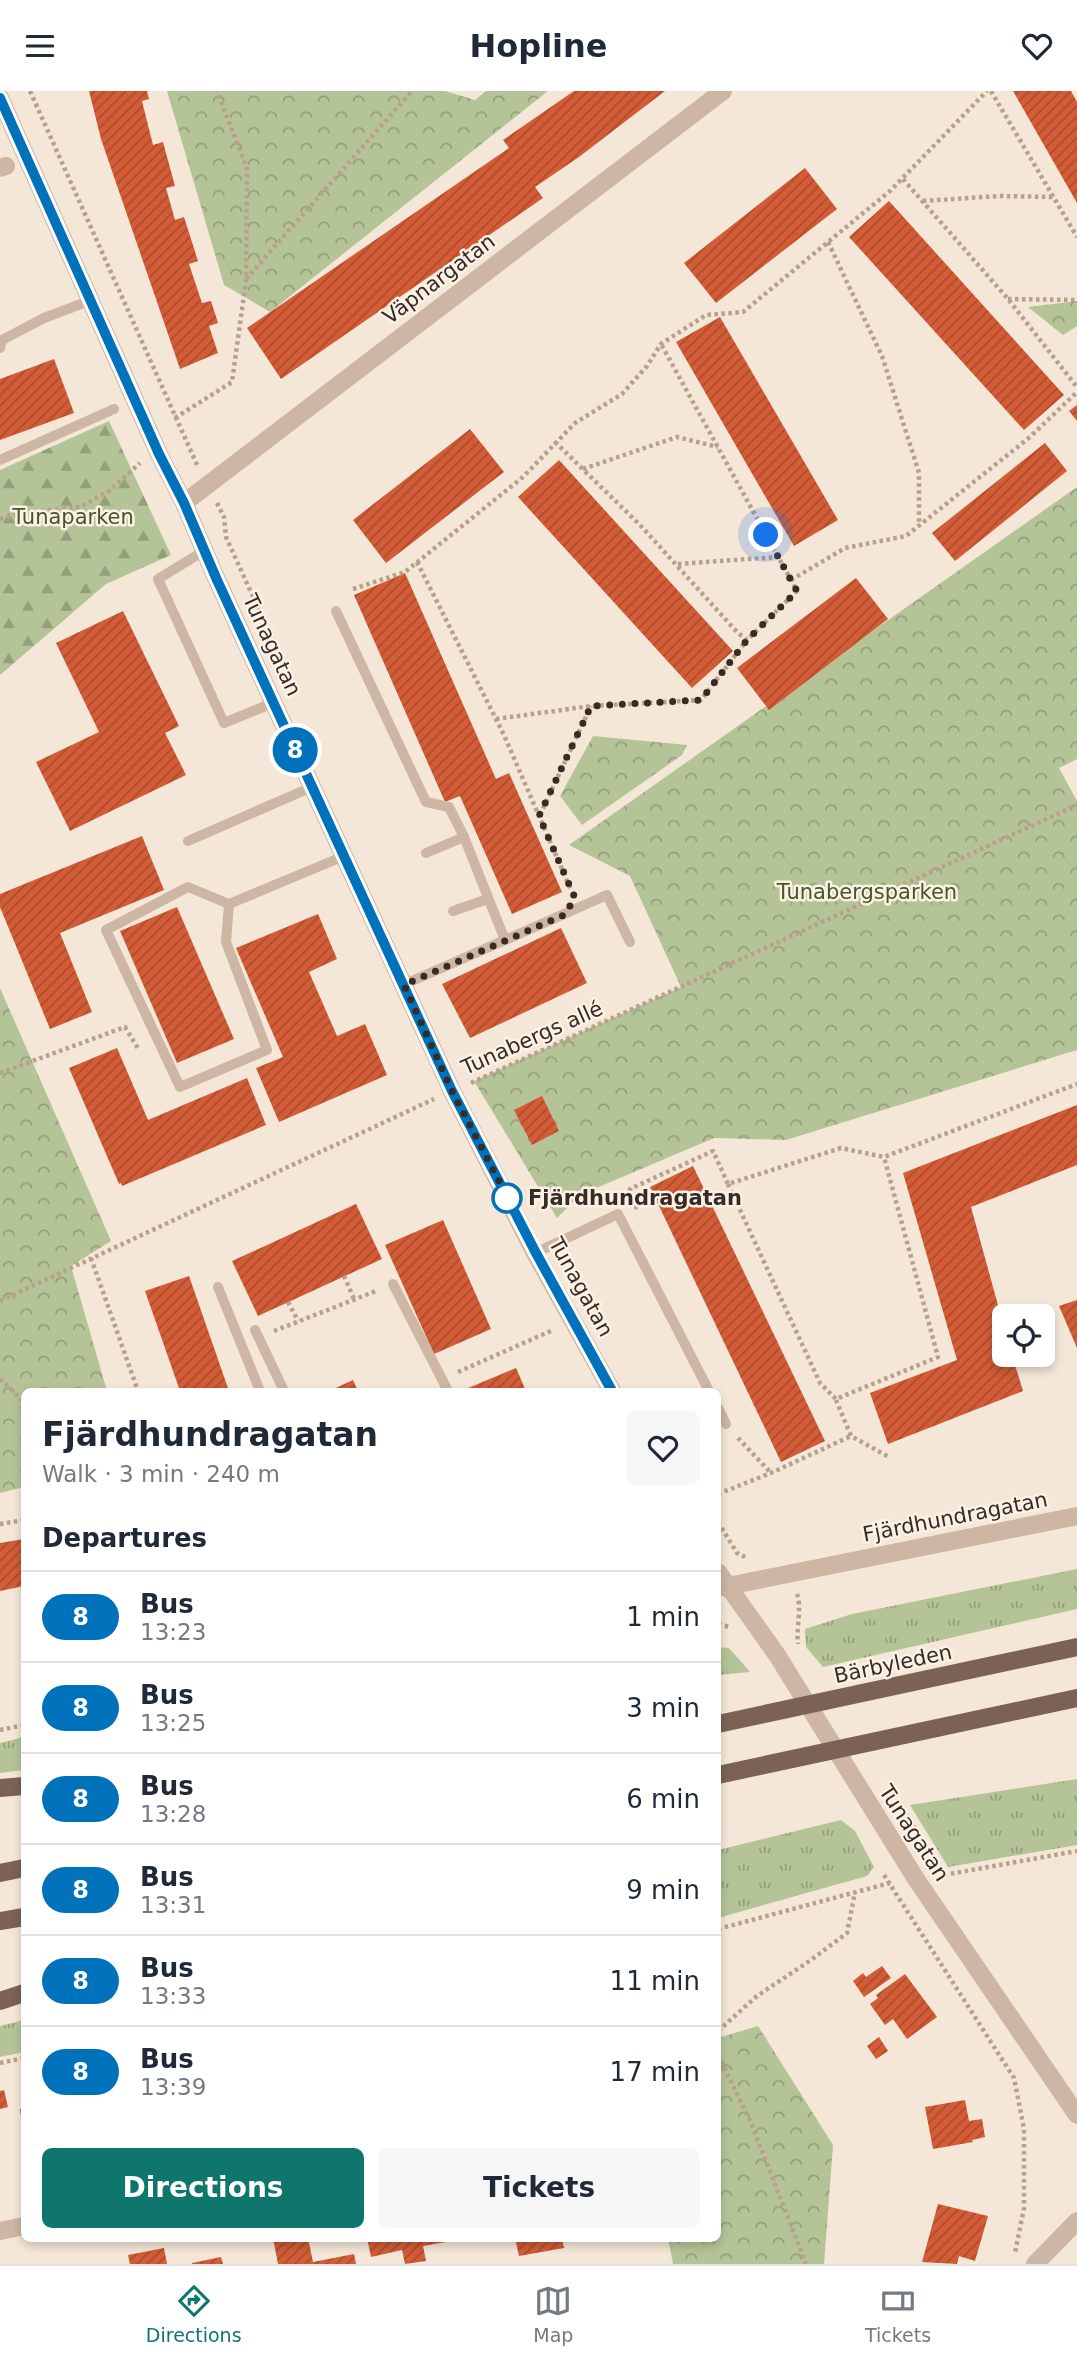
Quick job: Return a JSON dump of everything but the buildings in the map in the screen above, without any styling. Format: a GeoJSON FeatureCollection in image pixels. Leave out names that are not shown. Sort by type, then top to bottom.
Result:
{"type":"FeatureCollection","features":[{"type":"Feature","properties":{"kind":"main road","name":"Bärbyleden"},"geometry":{"type":"LineString","coordinates":[[721,1723],[1077,1647]]}},
{"type":"Feature","properties":{"kind":"main road"},"geometry":{"type":"LineString","coordinates":[[721,1774],[1077,1698]]}},
{"type":"Feature","properties":{"kind":"main road"},"geometry":{"type":"LineString","coordinates":[[721,1714],[789,1710]]}},
{"type":"Feature","properties":{"kind":"main road"},"geometry":{"type":"LineString","coordinates":[[0,1788],[21,1786]]}},
{"type":"Feature","properties":{"kind":"main road"},"geometry":{"type":"LineString","coordinates":[[0,1873],[21,1869]]}},
{"type":"Feature","properties":{"kind":"main road"},"geometry":{"type":"LineString","coordinates":[[0,1921],[21,1918]]}},
{"type":"Feature","properties":{"kind":"main road"},"geometry":{"type":"LineString","coordinates":[[0,2001],[21,1994]]}},
{"type":"Feature","properties":{"kind":"street","name":"Väpnargatan"},"geometry":{"type":"LineString","coordinates":[[184,503],[723,91]]}},
{"type":"Feature","properties":{"kind":"street","name":"Tunagatan"},"geometry":{"type":"LineString","coordinates":[[0,98],[89,301],[452,1091],[610,1388]]}},
{"type":"Feature","properties":{"kind":"street","name":"Fjärdhundragatan"},"geometry":{"type":"LineString","coordinates":[[721,1582],[1077,1516]]}},
{"type":"Feature","properties":{"kind":"street","name":"Tunagatan"},"geometry":{"type":"LineString","coordinates":[[721,1582],[777,1655],[889,1838],[1077,2115]]}},
{"type":"Feature","properties":{"kind":"street"},"geometry":{"type":"LineString","coordinates":[[1035,2264],[1077,2221]]}},
{"type":"Feature","properties":{"kind":"street"},"geometry":{"type":"LineString","coordinates":[[0,2231],[21,2227]]}},
{"type":"Feature","properties":{"kind":"lane"},"geometry":{"type":"LineString","coordinates":[[0,348],[2,340],[44,318],[89,301]]}},
{"type":"Feature","properties":{"kind":"lane"},"geometry":{"type":"LineString","coordinates":[[0,460],[114,409]]}},
{"type":"Feature","properties":{"kind":"lane"},"geometry":{"type":"LineString","coordinates":[[204,551],[158,579],[224,723],[273,703]]}},
{"type":"Feature","properties":{"kind":"lane"},"geometry":{"type":"LineString","coordinates":[[336,611],[426,802],[449,807],[505,940]]}},
{"type":"Feature","properties":{"kind":"lane"},"geometry":{"type":"LineString","coordinates":[[188,841],[312,787]]}},
{"type":"Feature","properties":{"kind":"lane"},"geometry":{"type":"LineString","coordinates":[[426,853],[464,838]]}},
{"type":"Feature","properties":{"kind":"lane"},"geometry":{"type":"LineString","coordinates":[[229,904],[226,942],[267,1050],[180,1087],[106,930],[188,887],[229,904],[344,856]]}},
{"type":"Feature","properties":{"kind":"lane"},"geometry":{"type":"LineString","coordinates":[[404,985],[607,895],[630,942]]}},
{"type":"Feature","properties":{"kind":"lane"},"geometry":{"type":"LineString","coordinates":[[453,911],[488,899]]}},
{"type":"Feature","properties":{"kind":"lane"},"geometry":{"type":"LineString","coordinates":[[536,1253],[618,1214],[707,1388]]}},
{"type":"Feature","properties":{"kind":"lane"},"geometry":{"type":"LineString","coordinates":[[393,1284],[446,1388]]}},
{"type":"Feature","properties":{"kind":"lane"},"geometry":{"type":"LineString","coordinates":[[218,1287],[259,1388]]}},
{"type":"Feature","properties":{"kind":"lane"},"geometry":{"type":"LineString","coordinates":[[257,1334],[283,1388]]}},
{"type":"Feature","properties":{"kind":"lane"},"geometry":{"type":"LineString","coordinates":[[721,1414],[726,1424]]}},
{"type":"Feature","properties":{"kind":"path"},"geometry":{"type":"LineString","coordinates":[[0,519],[23,513],[80,507],[109,491],[138,464],[186,443],[30,91]]}},
{"type":"Feature","properties":{"kind":"path"},"geometry":{"type":"LineString","coordinates":[[175,418],[232,382],[246,280],[247,169],[217,91]]}},
{"type":"Feature","properties":{"kind":"path"},"geometry":{"type":"LineString","coordinates":[[246,280],[412,91]]}},
{"type":"Feature","properties":{"kind":"path"},"geometry":{"type":"LineString","coordinates":[[353,589],[405,572],[523,477],[575,423],[622,394],[647,366],[661,344],[706,315],[743,313],[903,179],[989,91],[1077,237]]}},
{"type":"Feature","properties":{"kind":"path"},"geometry":{"type":"LineString","coordinates":[[791,580],[845,548],[906,536],[1030,437],[1077,390],[1008,299],[903,179]]}},
{"type":"Feature","properties":{"kind":"path"},"geometry":{"type":"LineString","coordinates":[[923,201],[999,196],[1054,197]]}},
{"type":"Feature","properties":{"kind":"path"},"geometry":{"type":"LineString","coordinates":[[828,242],[882,356],[907,434],[919,474],[919,526]]}},
{"type":"Feature","properties":{"kind":"path"},"geometry":{"type":"LineString","coordinates":[[1008,299],[1077,300]]}},
{"type":"Feature","properties":{"kind":"path"},"geometry":{"type":"LineString","coordinates":[[496,719],[591,706],[701,700],[747,640],[797,591],[661,344]]}},
{"type":"Feature","properties":{"kind":"path"},"geometry":{"type":"LineString","coordinates":[[583,469],[677,437],[719,447]]}},
{"type":"Feature","properties":{"kind":"path"},"geometry":{"type":"LineString","coordinates":[[555,442],[747,640]]}},
{"type":"Feature","properties":{"kind":"path"},"geometry":{"type":"LineString","coordinates":[[677,565],[778,557]]}},
{"type":"Feature","properties":{"kind":"path"},"geometry":{"type":"LineString","coordinates":[[417,562],[496,719],[575,898],[564,915]]}},
{"type":"Feature","properties":{"kind":"path"},"geometry":{"type":"LineString","coordinates":[[539,816],[591,706]]}},
{"type":"Feature","properties":{"kind":"path","name":"Tunabergs allé"},"geometry":{"type":"LineString","coordinates":[[0,1301],[1077,805]]}},
{"type":"Feature","properties":{"kind":"path"},"geometry":{"type":"LineString","coordinates":[[0,1073],[125,1027],[148,1066],[166,1058]]}},
{"type":"Feature","properties":{"kind":"path"},"geometry":{"type":"LineString","coordinates":[[728,1184],[841,1148],[884,1157],[1077,1084]]}},
{"type":"Feature","properties":{"kind":"path"},"geometry":{"type":"LineString","coordinates":[[618,1214],[638,1206],[630,1189],[713,1151],[820,1383],[836,1399],[851,1436],[889,1457]]}},
{"type":"Feature","properties":{"kind":"path"},"geometry":{"type":"LineString","coordinates":[[836,1399],[938,1357],[884,1157]]}},
{"type":"Feature","properties":{"kind":"path"},"geometry":{"type":"LineString","coordinates":[[91,1258],[137,1388]]}},
{"type":"Feature","properties":{"kind":"path"},"geometry":{"type":"LineString","coordinates":[[344,1276],[354,1299]]}},
{"type":"Feature","properties":{"kind":"path"},"geometry":{"type":"LineString","coordinates":[[257,1334],[393,1284]]}},
{"type":"Feature","properties":{"kind":"path"},"geometry":{"type":"LineString","coordinates":[[288,1302],[298,1321]]}},
{"type":"Feature","properties":{"kind":"path"},"geometry":{"type":"LineString","coordinates":[[442,1379],[554,1330]]}},
{"type":"Feature","properties":{"kind":"path"},"geometry":{"type":"LineString","coordinates":[[0,1379],[21,1399]]}},
{"type":"Feature","properties":{"kind":"path"},"geometry":{"type":"LineString","coordinates":[[726,1424],[771,1473]]}},
{"type":"Feature","properties":{"kind":"path"},"geometry":{"type":"LineString","coordinates":[[721,1493],[851,1436]]}},
{"type":"Feature","properties":{"kind":"path"},"geometry":{"type":"LineString","coordinates":[[0,1524],[21,1520]]}},
{"type":"Feature","properties":{"kind":"path"},"geometry":{"type":"LineString","coordinates":[[0,1730],[21,1726]]}},
{"type":"Feature","properties":{"kind":"path"},"geometry":{"type":"LineString","coordinates":[[917,1832],[945,1875]]}},
{"type":"Feature","properties":{"kind":"path"},"geometry":{"type":"LineString","coordinates":[[888,1883],[1014,2078],[1024,2129],[1024,2208],[1014,2257]]}},
{"type":"Feature","properties":{"kind":"path"},"geometry":{"type":"LineString","coordinates":[[721,2028],[757,1996],[811,1961],[847,1933],[855,1892]]}},
{"type":"Feature","properties":{"kind":"path"},"geometry":{"type":"LineString","coordinates":[[0,2063],[21,2059]]}},
{"type":"Feature","properties":{"kind":"path"},"geometry":{"type":"LineString","coordinates":[[721,2061],[751,2123],[806,2264]]}},
{"type":"Feature","properties":{"kind":"green space"},"geometry":{"type":"Polygon","coordinates":[[[167,91],[445,91],[475,100],[486,91],[548,91],[270,312],[224,285],[167,91]]]}},
{"type":"Feature","properties":{"kind":"green space"},"geometry":{"type":"Polygon","coordinates":[[[1077,301],[1077,326],[1063,335],[1028,307],[1077,301]]]}},
{"type":"Feature","properties":{"kind":"green space","name":"Tunaparken"},"geometry":{"type":"Polygon","coordinates":[[[109,421],[171,555],[106,584],[0,675],[0,470],[109,421]]]}},
{"type":"Feature","properties":{"kind":"green space","name":"Tunabergsparken"},"geometry":{"type":"Polygon","coordinates":[[[1077,487],[1077,759],[1059,768],[1077,801],[1077,1050],[786,1140],[714,1138],[580,1195],[557,1218],[474,1081],[681,987],[630,876],[569,845],[1077,487]]]}},
{"type":"Feature","properties":{"kind":"green space"},"geometry":{"type":"Polygon","coordinates":[[[593,736],[687,745],[682,755],[582,825],[560,796],[593,736]]]}},
{"type":"Feature","properties":{"kind":"green space"},"geometry":{"type":"Polygon","coordinates":[[[0,988],[111,1241],[71,1266],[106,1388],[21,1388],[21,1488],[0,1493],[0,988]]]}},
{"type":"Feature","properties":{"kind":"green space"},"geometry":{"type":"Polygon","coordinates":[[[1077,1569],[1077,1609],[823,1667],[806,1647],[805,1629],[852,1614],[1077,1569]]]}},
{"type":"Feature","properties":{"kind":"green space"},"geometry":{"type":"Polygon","coordinates":[[[721,1647],[729,1648],[750,1672],[721,1675],[721,1647]]]}},
{"type":"Feature","properties":{"kind":"green space"},"geometry":{"type":"Polygon","coordinates":[[[21,1738],[21,1770],[0,1773],[0,1743],[21,1738]]]}},
{"type":"Feature","properties":{"kind":"green space"},"geometry":{"type":"Polygon","coordinates":[[[1077,1779],[1077,1845],[948,1867],[910,1805],[1077,1779]]]}},
{"type":"Feature","properties":{"kind":"green space"},"geometry":{"type":"Polygon","coordinates":[[[841,1820],[855,1831],[874,1867],[867,1876],[721,1917],[721,1849],[841,1820]]]}},
{"type":"Feature","properties":{"kind":"green space"},"geometry":{"type":"Polygon","coordinates":[[[21,2021],[21,2053],[0,2057],[0,2026],[21,2021]]]}},
{"type":"Feature","properties":{"kind":"green space"},"geometry":{"type":"Polygon","coordinates":[[[758,2026],[833,2145],[824,2264],[673,2264],[669,2242],[721,2242],[721,2037],[758,2026]]]}},
{"type":"Feature","properties":{"kind":"bus line","name":"8"},"geometry":{"type":"LineString","coordinates":[[0,98],[89,301],[452,1091],[610,1388]]}},
{"type":"Feature","properties":{"kind":"place","name":"Fjärdhundragatan"},"geometry":{"type":"Point","coordinates":[507,1198]}},
{"type":"Feature","properties":{"kind":"route"},"geometry":{"type":"LineString","coordinates":[[507,1198],[512,1206],[452,1091],[404,985],[564,915],[575,898],[539,816],[591,706],[701,700],[747,640],[797,591],[766,535]]}}]}
